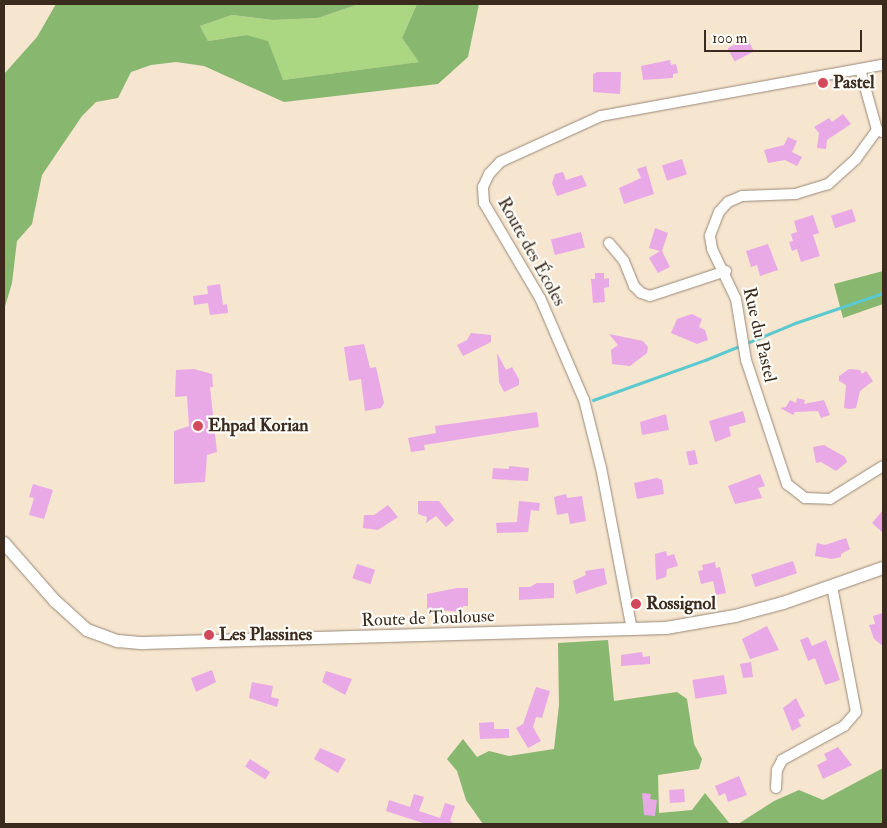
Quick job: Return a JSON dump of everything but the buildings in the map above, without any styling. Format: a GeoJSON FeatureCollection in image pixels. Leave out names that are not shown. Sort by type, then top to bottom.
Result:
{"type":"FeatureCollection","features":[{"type":"Feature","properties":{"kind":"street","name":"Route des Écoles"},"geometry":{"type":"LineString","coordinates":[[632,630],[602,468],[584,400],[540,298],[492,221],[484,203],[483,187],[489,174],[500,162],[600,116],[883,65]]}},
{"type":"Feature","properties":{"kind":"street","name":"Rue du Pastel"},"geometry":{"type":"LineString","coordinates":[[860,69],[880,132],[856,159],[828,184],[805,192],[742,196],[728,202],[716,218],[710,236],[712,249],[726,271],[736,299],[744,350],[780,471],[794,492],[805,498],[830,499],[883,466]]}},
{"type":"Feature","properties":{"kind":"street"},"geometry":{"type":"LineString","coordinates":[[609,242],[624,261],[634,286],[641,293],[650,296],[726,271]]}},
{"type":"Feature","properties":{"kind":"street","name":"Route de Toulouse"},"geometry":{"type":"LineString","coordinates":[[4,543],[73,619],[99,636],[118,641],[143,643],[632,630],[735,616],[883,568]]}},
{"type":"Feature","properties":{"kind":"street"},"geometry":{"type":"LineString","coordinates":[[776,788],[777,770],[782,760],[844,726],[856,712],[832,586]]}},
{"type":"Feature","properties":{"kind":"green space"},"geometry":{"type":"Polygon","coordinates":[[[56,4],[359,4],[318,18],[273,20],[232,15],[200,26],[208,41],[246,35],[268,41],[283,80],[419,62],[402,38],[417,4],[479,4],[468,57],[438,84],[284,102],[204,66],[176,62],[151,65],[131,72],[118,98],[96,102],[82,116],[42,175],[32,224],[17,241],[12,283],[4,310],[4,74],[37,37],[56,4]]]}},
{"type":"Feature","properties":{"kind":"green space"},"geometry":{"type":"Polygon","coordinates":[[[359,4],[417,4],[402,38],[420,62],[283,80],[246,35],[208,41],[200,26],[232,15],[273,20],[318,18],[359,4]]]}},
{"type":"Feature","properties":{"kind":"green space"},"geometry":{"type":"Polygon","coordinates":[[[883,271],[883,304],[843,318],[834,284],[883,271]]]}},
{"type":"Feature","properties":{"kind":"green space"},"geometry":{"type":"Polygon","coordinates":[[[608,640],[614,701],[677,692],[687,699],[694,744],[702,759],[699,769],[658,775],[659,813],[692,810],[705,793],[730,824],[483,824],[466,800],[457,771],[447,759],[463,739],[477,757],[489,751],[509,756],[554,749],[559,705],[558,643],[608,640]]]}},
{"type":"Feature","properties":{"kind":"green space"},"geometry":{"type":"Polygon","coordinates":[[[883,768],[883,824],[738,824],[774,801],[799,790],[823,800],[883,768]]]}},
{"type":"Feature","properties":{"kind":"waterway"},"geometry":{"type":"LineString","coordinates":[[593,400],[705,360],[795,323],[883,293]]}},
{"type":"Feature","properties":{"kind":"place","name":"Pastel"},"geometry":{"type":"Point","coordinates":[823,83]}},
{"type":"Feature","properties":{"kind":"place","name":"Ehpad Korian"},"geometry":{"type":"Point","coordinates":[198,426]}},
{"type":"Feature","properties":{"kind":"place","name":"Rossignol"},"geometry":{"type":"Point","coordinates":[636,604]}},
{"type":"Feature","properties":{"kind":"place","name":"Les Plassines"},"geometry":{"type":"Point","coordinates":[209,635]}}]}
